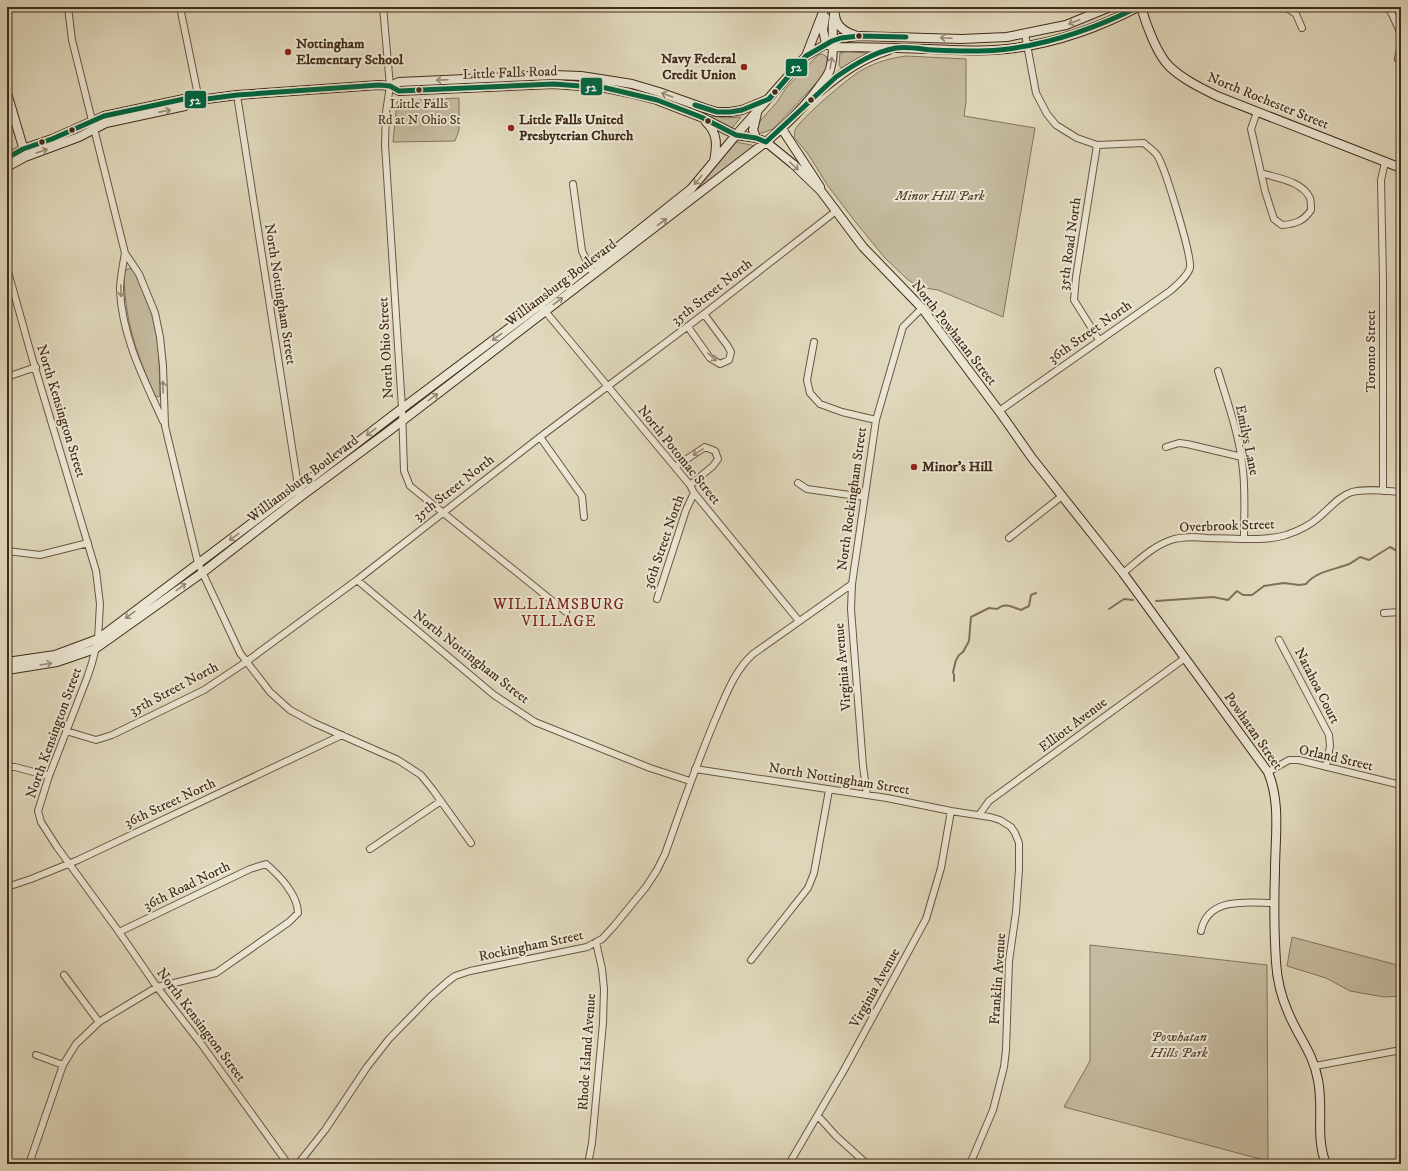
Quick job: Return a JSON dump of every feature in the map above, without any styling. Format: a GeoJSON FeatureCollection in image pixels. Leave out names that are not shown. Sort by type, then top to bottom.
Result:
{"type":"FeatureCollection","features":[{"type":"Feature","properties":{"kind":"main road"},"geometry":{"type":"LineString","coordinates":[[825,7],[823,30],[830,44]]}},
{"type":"Feature","properties":{"kind":"main road"},"geometry":{"type":"LineString","coordinates":[[806,56],[825,7]]}},
{"type":"Feature","properties":{"kind":"main road","name":"Williamsburg Boulevard"},"geometry":{"type":"LineString","coordinates":[[7,662],[55,655],[98,639],[198,564],[402,421],[543,308],[588,267],[603,259],[691,189],[736,135],[806,56],[841,38],[859,36],[981,39],[1007,37],[1066,25],[1110,7]]}},
{"type":"Feature","properties":{"kind":"main road"},"geometry":{"type":"LineString","coordinates":[[830,44],[978,51],[1014,48],[1068,36],[1104,23],[1140,7]]}},
{"type":"Feature","properties":{"kind":"main road","name":"North Rochester Street"},"geometry":{"type":"LineString","coordinates":[[1140,7],[1154,42],[1169,66],[1192,84],[1217,96],[1401,168]]}},
{"type":"Feature","properties":{"kind":"main road"},"geometry":{"type":"LineString","coordinates":[[830,44],[836,9]]}},
{"type":"Feature","properties":{"kind":"main road"},"geometry":{"type":"LineString","coordinates":[[836,9],[836,18],[842,29],[859,36]]}},
{"type":"Feature","properties":{"kind":"main road","name":"Williamsburg Boulevard"},"geometry":{"type":"LineString","coordinates":[[7,670],[58,662],[96,649],[202,573],[402,408],[593,274],[782,129],[810,101],[830,72],[832,65],[830,44]]}},
{"type":"Feature","properties":{"kind":"main road"},"geometry":{"type":"LineString","coordinates":[[810,101],[843,73],[863,60],[894,48]]}},
{"type":"Feature","properties":{"kind":"main road","name":"Little Falls Road"},"geometry":{"type":"LineString","coordinates":[[390,86],[399,82],[554,75],[581,76],[632,84],[717,112],[742,110],[769,99]]}},
{"type":"Feature","properties":{"kind":"main road","name":"Little Falls Road"},"geometry":{"type":"LineString","coordinates":[[7,158],[79,137],[93,125],[185,106],[199,100],[237,95],[379,85],[390,86],[399,91],[554,84],[580,85],[630,93],[657,100],[700,117],[736,135],[756,138],[766,142]]}},
{"type":"Feature","properties":{"kind":"main road"},"geometry":{"type":"LineString","coordinates":[[7,93],[24,153],[7,152]]}},
{"type":"Feature","properties":{"kind":"main road"},"geometry":{"type":"LineString","coordinates":[[756,138],[753,130],[758,110]]}},
{"type":"Feature","properties":{"kind":"main road"},"geometry":{"type":"LineString","coordinates":[[700,117],[714,132],[716,149],[714,162]]}},
{"type":"Feature","properties":{"kind":"main road","name":"North Powhatan Street"},"geometry":{"type":"LineString","coordinates":[[782,129],[819,184],[821,191]]}},
{"type":"Feature","properties":{"kind":"main road","name":"North Powhatan Street"},"geometry":{"type":"LineString","coordinates":[[766,142],[793,164],[821,191],[876,261],[922,308],[1032,458]]}},
{"type":"Feature","properties":{"kind":"main road","name":"Little Falls Road"},"geometry":{"type":"LineString","coordinates":[[7,167],[24,153]]}},
{"type":"Feature","properties":{"kind":"main road","name":"Powhatan Street"},"geometry":{"type":"LineString","coordinates":[[1032,458],[1123,573],[1268,772],[1272,781],[1276,802],[1275,903],[1276,961],[1279,984],[1287,1011],[1307,1046],[1315,1066],[1321,1096],[1320,1146],[1326,1164]]}},
{"type":"Feature","properties":{"kind":"street"},"geometry":{"type":"LineString","coordinates":[[68,7],[72,40],[125,253],[139,274],[155,314],[160,337],[163,366],[165,426]]}},
{"type":"Feature","properties":{"kind":"street"},"geometry":{"type":"LineString","coordinates":[[180,7],[199,100]]}},
{"type":"Feature","properties":{"kind":"street","name":"North Ohio Street"},"geometry":{"type":"LineString","coordinates":[[384,7],[390,86],[385,145],[402,408],[404,471],[410,486],[566,612]]}},
{"type":"Feature","properties":{"kind":"street"},"geometry":{"type":"LineString","coordinates":[[1285,7],[1296,14],[1302,28]]}},
{"type":"Feature","properties":{"kind":"street"},"geometry":{"type":"LineString","coordinates":[[1387,7],[1392,14],[1401,34]]}},
{"type":"Feature","properties":{"kind":"street"},"geometry":{"type":"LineString","coordinates":[[1025,34],[1036,93],[1047,114],[1056,125],[1069,134],[1097,145]]}},
{"type":"Feature","properties":{"kind":"street"},"geometry":{"type":"LineString","coordinates":[[1398,59],[1401,44]]}},
{"type":"Feature","properties":{"kind":"street","name":"North Nottingham Street"},"geometry":{"type":"LineString","coordinates":[[237,95],[299,493]]}},
{"type":"Feature","properties":{"kind":"street"},"geometry":{"type":"LineString","coordinates":[[1257,112],[1250,129],[1265,191],[1274,219],[1282,225],[1291,225],[1306,218],[1311,210],[1310,198],[1304,189],[1287,181],[1261,173]]}},
{"type":"Feature","properties":{"kind":"street","name":"36th Street North"},"geometry":{"type":"LineString","coordinates":[[999,411],[1170,291],[1182,281],[1190,268],[1190,258],[1187,245],[1164,168],[1157,154],[1144,143],[1097,145]]}},
{"type":"Feature","properties":{"kind":"street","name":"35th Road North"},"geometry":{"type":"LineString","coordinates":[[1097,145],[1076,277],[1074,300],[1099,340]]}},
{"type":"Feature","properties":{"kind":"street","name":"Toronto Street"},"geometry":{"type":"LineString","coordinates":[[1382,491],[1381,180],[1385,162]]}},
{"type":"Feature","properties":{"kind":"street"},"geometry":{"type":"LineString","coordinates":[[573,184],[582,251],[588,267],[593,274]]}},
{"type":"Feature","properties":{"kind":"street","name":"35th Street North"},"geometry":{"type":"LineString","coordinates":[[66,731],[96,740],[112,735],[204,690],[246,662],[357,580],[606,386],[688,327],[836,211]]}},
{"type":"Feature","properties":{"kind":"street"},"geometry":{"type":"LineString","coordinates":[[125,253],[120,289],[124,320],[131,348],[165,426],[198,564],[240,652],[270,692],[290,710],[314,723],[398,760],[421,775],[442,801],[471,843]]}},
{"type":"Feature","properties":{"kind":"street","name":"North Kensington Street"},"geometry":{"type":"LineString","coordinates":[[7,268],[10,289],[36,367],[96,571],[100,604],[96,649],[87,678],[49,776],[38,811],[41,822],[156,987],[202,1045],[288,1164]]}},
{"type":"Feature","properties":{"kind":"street","name":"North Potomac Street"},"geometry":{"type":"LineString","coordinates":[[543,308],[799,621]]}},
{"type":"Feature","properties":{"kind":"street","name":"North Rockingham Street"},"geometry":{"type":"LineString","coordinates":[[753,654],[852,584],[876,420],[903,327],[922,308]]}},
{"type":"Feature","properties":{"kind":"street"},"geometry":{"type":"LineString","coordinates":[[688,327],[710,358],[720,364],[729,360],[731,352],[704,314]]}},
{"type":"Feature","properties":{"kind":"street"},"geometry":{"type":"LineString","coordinates":[[814,342],[807,380],[810,393],[820,404],[842,412],[876,420]]}},
{"type":"Feature","properties":{"kind":"street"},"geometry":{"type":"LineString","coordinates":[[7,378],[36,367]]}},
{"type":"Feature","properties":{"kind":"street","name":"Emilys Lane"},"geometry":{"type":"LineString","coordinates":[[1218,371],[1242,457],[1244,481],[1244,538]]}},
{"type":"Feature","properties":{"kind":"street"},"geometry":{"type":"LineString","coordinates":[[540,437],[582,496],[584,517]]}},
{"type":"Feature","properties":{"kind":"street"},"geometry":{"type":"LineString","coordinates":[[1166,447],[1186,444],[1242,457]]}},
{"type":"Feature","properties":{"kind":"street","name":"36th Street North"},"geometry":{"type":"LineString","coordinates":[[674,467],[706,447],[716,451],[718,459],[713,466],[690,486]]}},
{"type":"Feature","properties":{"kind":"street"},"geometry":{"type":"LineString","coordinates":[[798,483],[807,489],[864,497]]}},
{"type":"Feature","properties":{"kind":"street","name":"Overbrook Street"},"geometry":{"type":"LineString","coordinates":[[1123,573],[1158,547],[1176,538],[1274,537],[1291,533],[1307,526],[1347,494],[1361,490],[1401,492]]}},
{"type":"Feature","properties":{"kind":"street","name":"36th Street North"},"geometry":{"type":"LineString","coordinates":[[657,599],[686,510],[694,493]]}},
{"type":"Feature","properties":{"kind":"street"},"geometry":{"type":"LineString","coordinates":[[1009,538],[1062,496]]}},
{"type":"Feature","properties":{"kind":"street"},"geometry":{"type":"LineString","coordinates":[[7,551],[40,554],[88,543]]}},
{"type":"Feature","properties":{"kind":"street","name":"North Nottingham Street"},"geometry":{"type":"LineString","coordinates":[[357,580],[494,695],[535,722],[671,776],[690,781]]}},
{"type":"Feature","properties":{"kind":"street","name":"Virginia Avenue"},"geometry":{"type":"LineString","coordinates":[[852,584],[851,609],[863,766],[867,795]]}},
{"type":"Feature","properties":{"kind":"street"},"geometry":{"type":"LineString","coordinates":[[1384,613],[1401,612]]}},
{"type":"Feature","properties":{"kind":"street","name":"Natahoa Court"},"geometry":{"type":"LineString","coordinates":[[1279,640],[1329,735],[1330,743],[1326,767]]}},
{"type":"Feature","properties":{"kind":"street","name":"Rockingham Street"},"geometry":{"type":"LineString","coordinates":[[298,1164],[324,1130],[377,1054],[430,997],[455,976],[470,971],[564,953],[587,947],[602,939],[646,887],[657,870],[665,854],[694,768],[734,679],[742,666],[753,654]]}},
{"type":"Feature","properties":{"kind":"street","name":"Elliott Avenue"},"geometry":{"type":"LineString","coordinates":[[980,815],[989,801],[1185,658]]}},
{"type":"Feature","properties":{"kind":"street","name":"36th Street North"},"geometry":{"type":"LineString","coordinates":[[7,887],[69,864],[342,735]]}},
{"type":"Feature","properties":{"kind":"street","name":"Orland Street"},"geometry":{"type":"LineString","coordinates":[[1268,772],[1285,762],[1292,760],[1401,785]]}},
{"type":"Feature","properties":{"kind":"street"},"geometry":{"type":"LineString","coordinates":[[7,767],[14,767],[49,776]]}},
{"type":"Feature","properties":{"kind":"street","name":"North Nottingham Street"},"geometry":{"type":"LineString","coordinates":[[694,768],[867,795],[951,812],[980,815]]}},
{"type":"Feature","properties":{"kind":"street"},"geometry":{"type":"LineString","coordinates":[[751,960],[808,888],[814,873],[829,790]]}},
{"type":"Feature","properties":{"kind":"street"},"geometry":{"type":"LineString","coordinates":[[370,849],[442,801]]}},
{"type":"Feature","properties":{"kind":"street","name":"Virginia Avenue"},"geometry":{"type":"LineString","coordinates":[[788,1164],[818,1116],[844,1070],[926,919],[941,868],[951,812]]}},
{"type":"Feature","properties":{"kind":"street","name":"Franklin Avenue"},"geometry":{"type":"LineString","coordinates":[[970,1164],[993,1110],[1003,1074],[1006,1050],[1009,961],[1016,912],[1019,869],[1019,843],[1012,827],[1000,820],[980,815]]}},
{"type":"Feature","properties":{"kind":"street","name":"36th Road North"},"geometry":{"type":"LineString","coordinates":[[119,932],[250,869],[266,864],[279,875],[288,887],[298,907],[298,912],[289,922],[216,973],[156,987]]}},
{"type":"Feature","properties":{"kind":"street"},"geometry":{"type":"LineString","coordinates":[[1201,931],[1207,916],[1221,906],[1230,904],[1275,903]]}},
{"type":"Feature","properties":{"kind":"street","name":"Rhode Island Avenue"},"geometry":{"type":"LineString","coordinates":[[588,1164],[592,1143],[603,1023],[604,989],[602,969],[596,942]]}},
{"type":"Feature","properties":{"kind":"street"},"geometry":{"type":"LineString","coordinates":[[64,975],[99,1022]]}},
{"type":"Feature","properties":{"kind":"street"},"geometry":{"type":"LineString","coordinates":[[29,1164],[63,1065],[76,1044],[99,1022],[156,987]]}},
{"type":"Feature","properties":{"kind":"street"},"geometry":{"type":"LineString","coordinates":[[1315,1066],[1401,1050]]}},
{"type":"Feature","properties":{"kind":"street"},"geometry":{"type":"LineString","coordinates":[[36,1055],[63,1065]]}},
{"type":"Feature","properties":{"kind":"street"},"geometry":{"type":"LineString","coordinates":[[818,1116],[836,1136],[867,1164]]}},
{"type":"Feature","properties":{"kind":"green space"},"geometry":{"type":"Polygon","coordinates":[[[844,51],[867,53],[841,68],[839,65],[840,53],[843,53],[844,51]]]}},
{"type":"Feature","properties":{"kind":"green space"},"geometry":{"type":"Polygon","coordinates":[[[822,54],[827,57],[827,67],[821,78],[773,129],[759,134],[756,129],[761,120],[777,102],[786,88],[818,55],[822,54]]]}},
{"type":"Feature","properties":{"kind":"green space","name":"Minor Hill Park"},"geometry":{"type":"Polygon","coordinates":[[[906,56],[966,59],[966,102],[964,116],[1035,128],[1003,317],[938,290],[918,287],[906,278],[885,258],[857,224],[828,186],[808,154],[794,137],[795,130],[805,117],[847,80],[867,67],[889,59],[906,56]]]}},
{"type":"Feature","properties":{"kind":"green space"},"geometry":{"type":"Polygon","coordinates":[[[459,98],[459,130],[455,141],[393,142],[397,102],[459,98]]]}},
{"type":"Feature","properties":{"kind":"green space"},"geometry":{"type":"Polygon","coordinates":[[[710,117],[727,118],[741,117],[732,128],[710,117]]]}},
{"type":"Feature","properties":{"kind":"green space"},"geometry":{"type":"Polygon","coordinates":[[[736,142],[756,146],[676,207],[704,181],[736,142]]]}},
{"type":"Feature","properties":{"kind":"green space"},"geometry":{"type":"Polygon","coordinates":[[[133,268],[155,324],[159,355],[160,396],[155,397],[133,338],[127,309],[124,276],[125,270],[133,268]]]}},
{"type":"Feature","properties":{"kind":"green space"},"geometry":{"type":"Polygon","coordinates":[[[1292,937],[1401,966],[1401,996],[1384,997],[1350,991],[1326,978],[1287,966],[1292,937]]]}},
{"type":"Feature","properties":{"kind":"green space","name":"Powhatan Hills Park"},"geometry":{"type":"Polygon","coordinates":[[[1090,945],[1267,965],[1268,1161],[1064,1107],[1090,1061],[1090,945]]]}},
{"type":"Feature","properties":{"kind":"waterway"},"geometry":{"type":"LineString","coordinates":[[1156,601],[1213,597],[1228,600],[1237,591],[1243,595],[1252,595],[1264,586],[1284,583],[1299,585],[1306,584],[1315,576],[1326,571],[1349,564],[1360,557],[1369,560],[1390,547],[1401,553]]}},
{"type":"Feature","properties":{"kind":"waterway"},"geometry":{"type":"LineString","coordinates":[[954,681],[953,672],[956,660],[963,652],[969,641],[971,617],[989,608],[997,609],[1006,605],[1021,610],[1029,606],[1031,595],[1036,593]]}},
{"type":"Feature","properties":{"kind":"waterway"},"geometry":{"type":"LineString","coordinates":[[1109,609],[1124,599],[1133,600]]}},
{"type":"Feature","properties":{"kind":"transit line","name":"52"},"geometry":{"type":"LineString","coordinates":[[7,158],[23,149],[52,139],[104,116],[184,99],[199,100],[237,95],[379,85],[390,86],[399,91],[554,84],[606,88],[657,100],[701,117],[736,135],[756,138],[766,142],[836,77],[858,63],[880,52],[900,47],[932,50],[974,51],[1017,48],[1053,40],[1088,29],[1138,7]]}},
{"type":"Feature","properties":{"kind":"transit line","name":"52"},"geometry":{"type":"LineString","coordinates":[[695,105],[717,112],[742,110],[769,99],[806,56],[832,41],[841,38],[859,36],[906,37]]}},
{"type":"Feature","properties":{"kind":"place","name":"Nottingham Elementary School"},"geometry":{"type":"Point","coordinates":[288,52]}},
{"type":"Feature","properties":{"kind":"place","name":"Navy Federal Credit Union"},"geometry":{"type":"Point","coordinates":[744,67]}},
{"type":"Feature","properties":{"kind":"place","name":"Little Falls Rd at N Ohio St"},"geometry":{"type":"Point","coordinates":[419,90]}},
{"type":"Feature","properties":{"kind":"place","name":"Little Falls United Presbyterian Church"},"geometry":{"type":"Point","coordinates":[511,128]}},
{"type":"Feature","properties":{"kind":"place","name":"Minor's Hill"},"geometry":{"type":"Point","coordinates":[914,467]}},
{"type":"Feature","properties":{"kind":"district","name":"WILLIAMSBURG VILLAGE"},"geometry":{"type":"Point","coordinates":[559,612]}}]}
